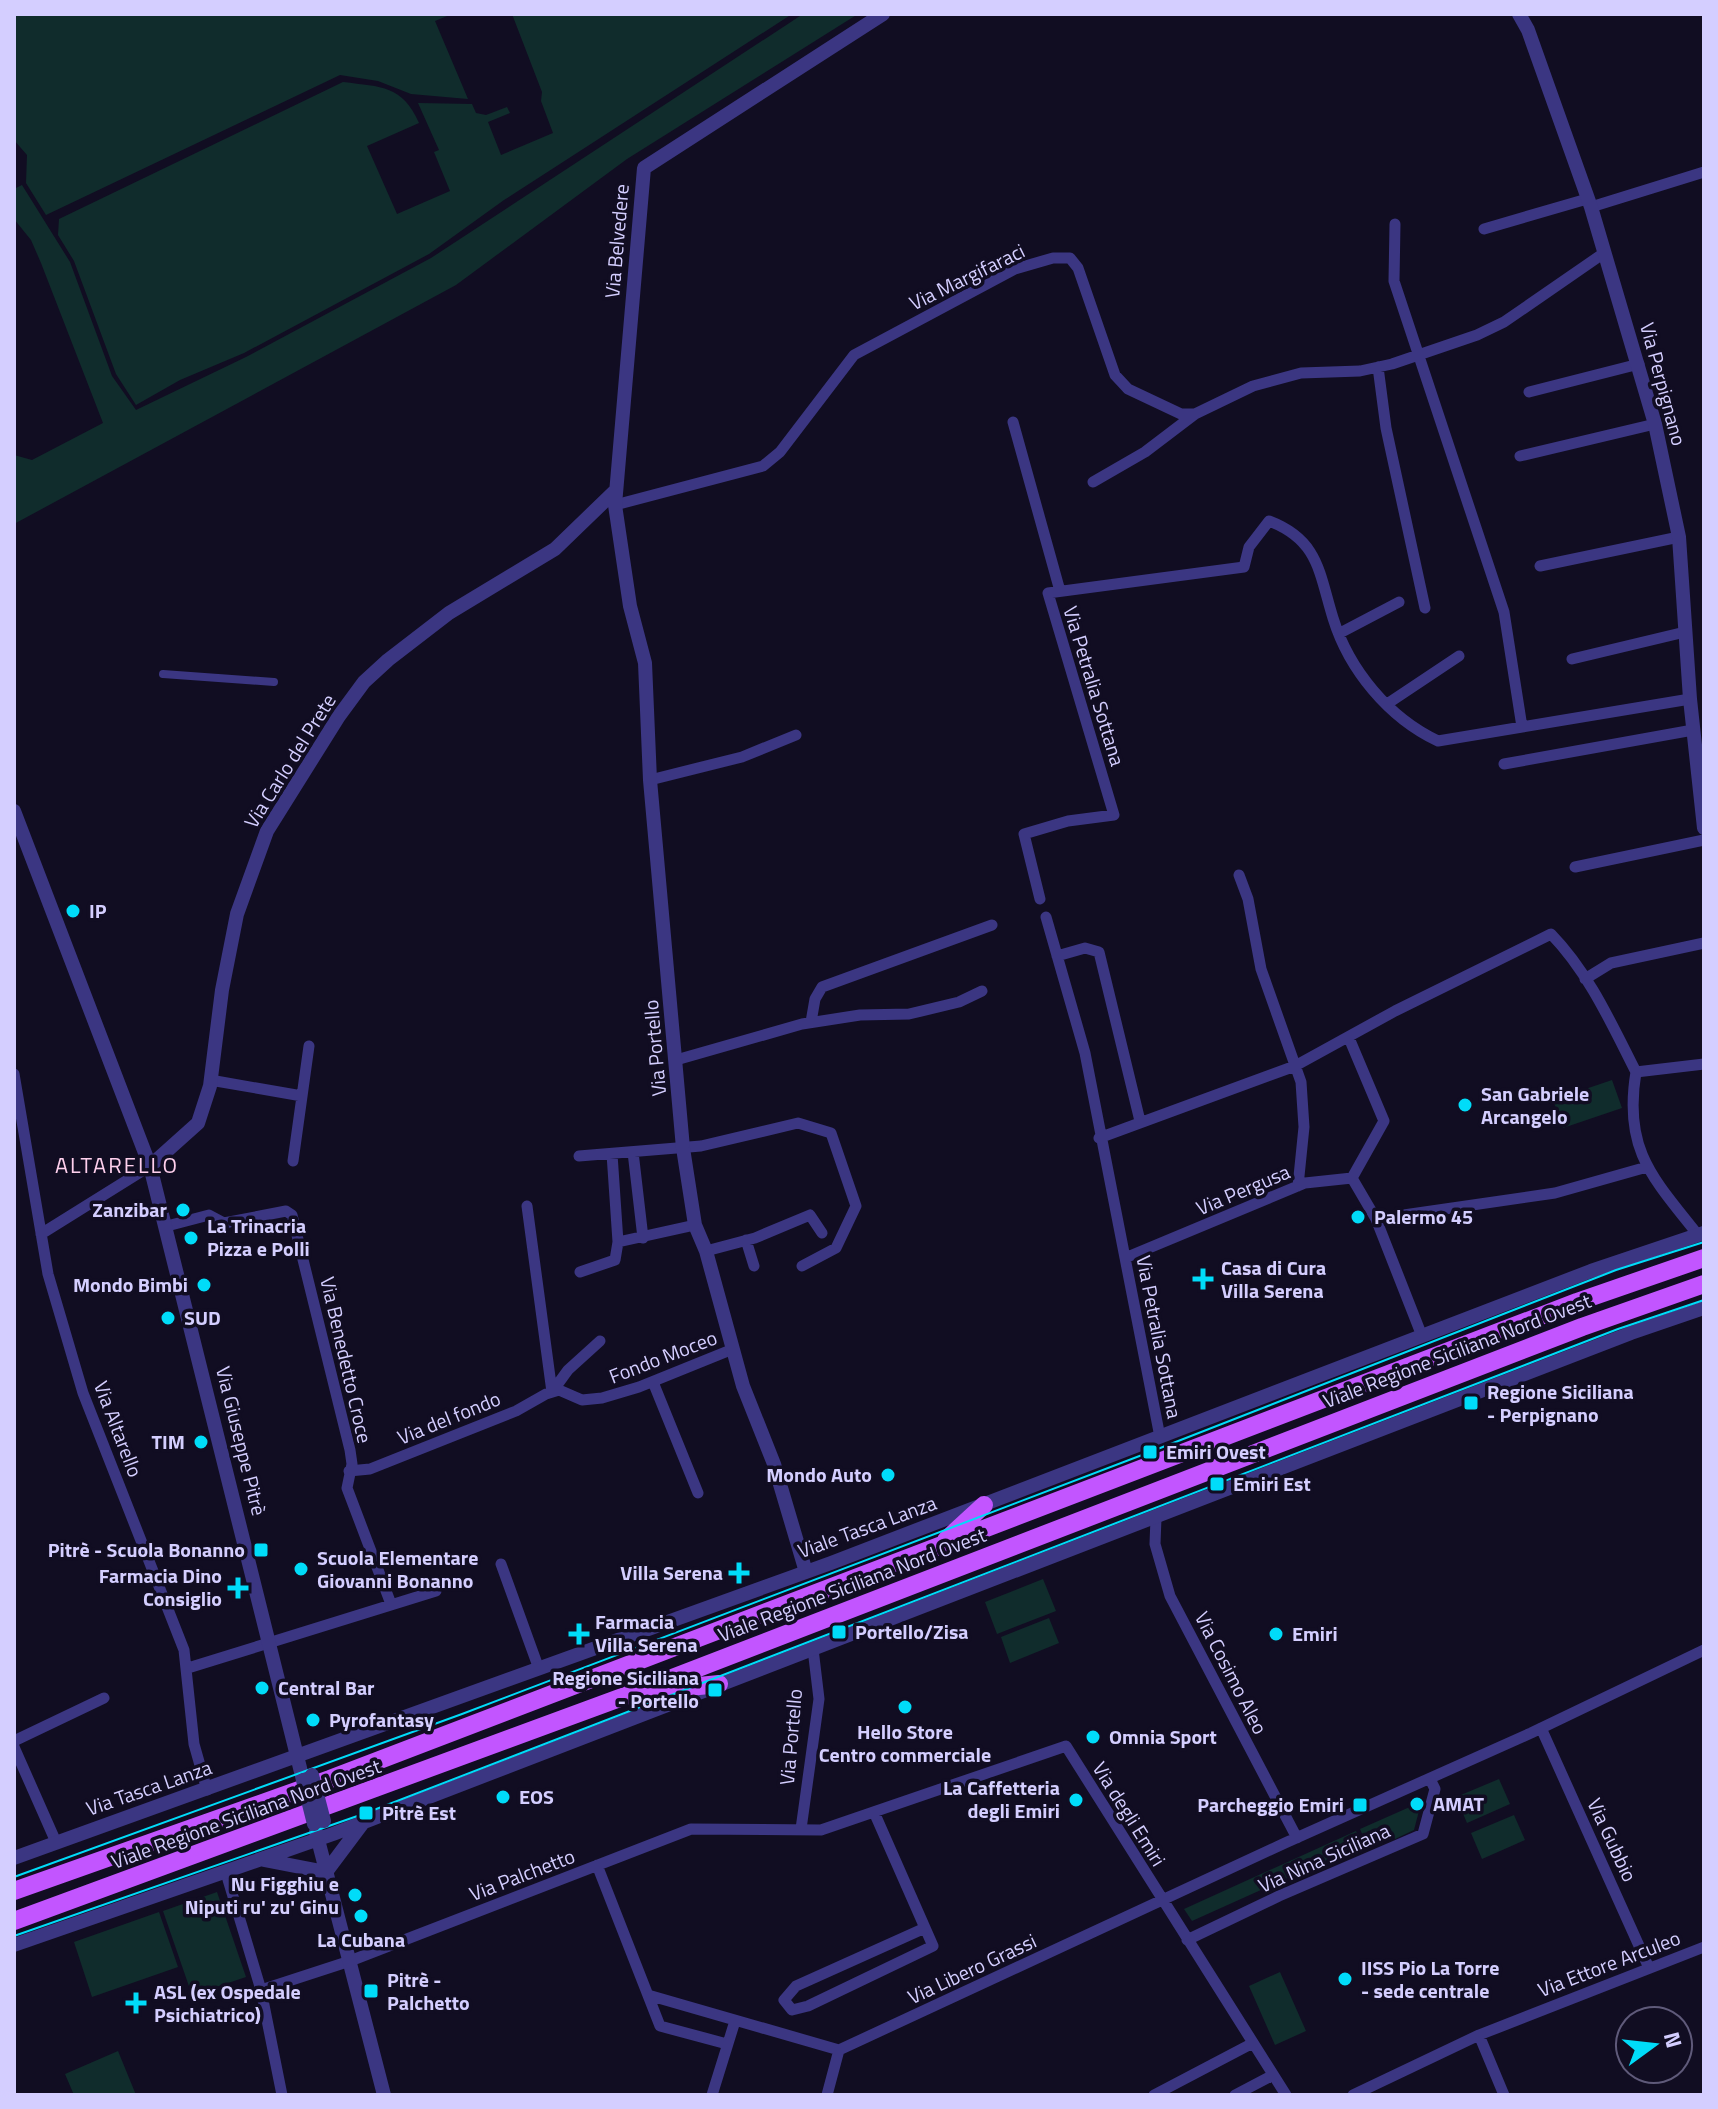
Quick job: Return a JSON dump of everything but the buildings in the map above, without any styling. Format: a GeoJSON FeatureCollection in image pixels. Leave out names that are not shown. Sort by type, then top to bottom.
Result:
{"type":"FeatureCollection","features":[{"type":"Feature","properties":{"kind":"main road","name":"Viale Regione Siciliana Nord Ovest"},"geometry":{"type":"LineString","coordinates":[[14,1891],[330,1779],[1562,1307],[1704,1258]]}},
{"type":"Feature","properties":{"kind":"main road","name":"Viale Regione Siciliana Nord Ovest"},"geometry":{"type":"LineString","coordinates":[[14,1921],[185,1861],[636,1692],[1582,1327],[1704,1284]]}},
{"type":"Feature","properties":{"kind":"main road"},"geometry":{"type":"LineString","coordinates":[[938,1547],[984,1505]]}},
{"type":"Feature","properties":{"kind":"main road"},"geometry":{"type":"LineString","coordinates":[[636,1692],[719,1684]]}},
{"type":"Feature","properties":{"kind":"street","name":"Via Belvedere"},"geometry":{"type":"LineString","coordinates":[[615,498],[644,168],[883,14]]}},
{"type":"Feature","properties":{"kind":"street","name":"Via Perpignano"},"geometry":{"type":"LineString","coordinates":[[1519,14],[1528,30],[1589,203],[1655,424],[1679,537],[1690,699],[1700,766],[1704,828]]}},
{"type":"Feature","properties":{"kind":"street"},"geometry":{"type":"LineString","coordinates":[[1484,229],[1704,172]]}},
{"type":"Feature","properties":{"kind":"street"},"geometry":{"type":"LineString","coordinates":[[1395,224],[1394,281],[1504,612],[1522,727]]}},
{"type":"Feature","properties":{"kind":"street"},"geometry":{"type":"LineString","coordinates":[[1093,482],[1123,466],[1195,414],[1253,386],[1301,373],[1378,367],[1418,355],[1504,322],[1604,253]]}},
{"type":"Feature","properties":{"kind":"street","name":"Via Margifaraci"},"geometry":{"type":"LineString","coordinates":[[615,498],[763,466],[780,452],[854,355],[1015,269],[1053,258],[1070,258],[1078,268],[1115,375],[1128,389],[1181,414],[1195,414]]}},
{"type":"Feature","properties":{"kind":"street"},"geometry":{"type":"LineString","coordinates":[[1529,392],[1639,364]]}},
{"type":"Feature","properties":{"kind":"street"},"geometry":{"type":"LineString","coordinates":[[1378,367],[1386,428],[1425,608]]}},
{"type":"Feature","properties":{"kind":"street","name":"Via Petralia Sottana"},"geometry":{"type":"LineString","coordinates":[[1013,422],[1060,591],[1048,593],[1114,815],[1068,821],[1024,834],[1040,899]]}},
{"type":"Feature","properties":{"kind":"street"},"geometry":{"type":"LineString","coordinates":[[1520,456],[1655,424]]}},
{"type":"Feature","properties":{"kind":"street","name":"Via Portello"},"geometry":{"type":"LineString","coordinates":[[615,498],[630,606],[645,663],[650,780],[683,1148],[695,1225],[710,1250],[743,1386],[774,1464],[806,1572]]}},
{"type":"Feature","properties":{"kind":"street","name":"Via Carlo del Prete"},"geometry":{"type":"LineString","coordinates":[[41,1234],[150,1166],[198,1123],[210,1080],[237,914],[267,831],[339,716],[364,682],[449,613],[555,549],[615,498]]}},
{"type":"Feature","properties":{"kind":"street"},"geometry":{"type":"LineString","coordinates":[[1060,591],[1244,567],[1249,547],[1269,521],[1291,529],[1308,548],[1325,580],[1340,633],[1364,680],[1409,727],[1438,741],[1690,699]]}},
{"type":"Feature","properties":{"kind":"street"},"geometry":{"type":"LineString","coordinates":[[1540,566],[1679,537]]}},
{"type":"Feature","properties":{"kind":"street"},"geometry":{"type":"LineString","coordinates":[[1340,633],[1399,602]]}},
{"type":"Feature","properties":{"kind":"street"},"geometry":{"type":"LineString","coordinates":[[1572,659],[1685,632]]}},
{"type":"Feature","properties":{"kind":"street"},"geometry":{"type":"LineString","coordinates":[[1387,704],[1459,656]]}},
{"type":"Feature","properties":{"kind":"street"},"geometry":{"type":"LineString","coordinates":[[163,674],[274,682]]}},
{"type":"Feature","properties":{"kind":"street"},"geometry":{"type":"LineString","coordinates":[[1504,764],[1693,730]]}},
{"type":"Feature","properties":{"kind":"street"},"geometry":{"type":"LineString","coordinates":[[650,780],[742,757],[796,735]]}},
{"type":"Feature","properties":{"kind":"street","name":"Via Giuseppe Pitrè"},"geometry":{"type":"LineString","coordinates":[[14,811],[150,1166],[298,1756],[308,1778],[319,1822],[318,1840],[384,2095]]}},
{"type":"Feature","properties":{"kind":"street"},"geometry":{"type":"LineString","coordinates":[[1575,867],[1704,840]]}},
{"type":"Feature","properties":{"kind":"street"},"geometry":{"type":"LineString","coordinates":[[1239,875],[1248,899],[1261,969],[1301,1082],[1304,1127],[1298,1186]]}},
{"type":"Feature","properties":{"kind":"street","name":"Via Petralia Sottana"},"geometry":{"type":"LineString","coordinates":[[1046,917],[1085,1053],[1099,1138],[1122,1229],[1160,1437]]}},
{"type":"Feature","properties":{"kind":"street"},"geometry":{"type":"LineString","coordinates":[[811,1022],[815,999],[822,987],[992,925]]}},
{"type":"Feature","properties":{"kind":"street"},"geometry":{"type":"LineString","coordinates":[[1099,1138],[1295,1066],[1551,934],[1585,979],[1636,1072],[1631,1101],[1635,1142],[1647,1167],[1701,1234]]}},
{"type":"Feature","properties":{"kind":"street"},"geometry":{"type":"LineString","coordinates":[[1585,979],[1611,963],[1704,943]]}},
{"type":"Feature","properties":{"kind":"street"},"geometry":{"type":"LineString","coordinates":[[1057,956],[1085,948],[1099,952],[1140,1121]]}},
{"type":"Feature","properties":{"kind":"street"},"geometry":{"type":"LineString","coordinates":[[676,1060],[811,1022],[860,1015],[909,1014],[959,1002],[982,991]]}},
{"type":"Feature","properties":{"kind":"street"},"geometry":{"type":"LineString","coordinates":[[1349,1038],[1384,1121],[1352,1178],[1376,1219],[1422,1336]]}},
{"type":"Feature","properties":{"kind":"street"},"geometry":{"type":"LineString","coordinates":[[293,1161],[309,1046]]}},
{"type":"Feature","properties":{"kind":"street"},"geometry":{"type":"LineString","coordinates":[[1636,1072],[1704,1064]]}},
{"type":"Feature","properties":{"kind":"street","name":"Via Altarello"},"geometry":{"type":"LineString","coordinates":[[14,1074],[20,1142],[48,1274],[83,1393],[165,1598],[188,1668],[194,1744],[207,1790]]}},
{"type":"Feature","properties":{"kind":"street"},"geometry":{"type":"LineString","coordinates":[[210,1080],[302,1096]]}},
{"type":"Feature","properties":{"kind":"street"},"geometry":{"type":"LineString","coordinates":[[579,1156],[683,1148],[798,1123],[831,1133],[856,1206],[836,1248],[802,1266]]}},
{"type":"Feature","properties":{"kind":"street"},"geometry":{"type":"LineString","coordinates":[[633,1152],[643,1238]]}},
{"type":"Feature","properties":{"kind":"street"},"geometry":{"type":"LineString","coordinates":[[580,1272],[615,1260],[618,1242],[612,1154]]}},
{"type":"Feature","properties":{"kind":"street"},"geometry":{"type":"LineString","coordinates":[[1376,1219],[1555,1193],[1647,1167]]}},
{"type":"Feature","properties":{"kind":"street","name":"Via Pergusa"},"geometry":{"type":"LineString","coordinates":[[1125,1258],[1298,1186],[1352,1178]]}},
{"type":"Feature","properties":{"kind":"street"},"geometry":{"type":"LineString","coordinates":[[527,1206],[556,1391]]}},
{"type":"Feature","properties":{"kind":"street","name":"Via Benedetto Croce"},"geometry":{"type":"LineString","coordinates":[[167,1226],[209,1215],[224,1223],[290,1213],[350,1450],[347,1488],[391,1604]]}},
{"type":"Feature","properties":{"kind":"street"},"geometry":{"type":"LineString","coordinates":[[710,1250],[746,1240],[810,1215],[822,1233]]}},
{"type":"Feature","properties":{"kind":"street"},"geometry":{"type":"LineString","coordinates":[[618,1242],[695,1225]]}},
{"type":"Feature","properties":{"kind":"street","name":"Viale Regione Siciliana Nord Ovest"},"geometry":{"type":"LineString","coordinates":[[1422,1336],[1591,1271],[1701,1234]]}},
{"type":"Feature","properties":{"kind":"street"},"geometry":{"type":"LineString","coordinates":[[746,1240],[754,1266]]}},
{"type":"Feature","properties":{"kind":"street"},"geometry":{"type":"LineString","coordinates":[[14,1945],[318,1840],[1631,1333],[1704,1308]]}},
{"type":"Feature","properties":{"kind":"street","name":"Viale Tasca Lanza"},"geometry":{"type":"LineString","coordinates":[[323,1747],[806,1572],[1422,1336]]}},
{"type":"Feature","properties":{"kind":"street"},"geometry":{"type":"LineString","coordinates":[[556,1391],[568,1370],[600,1341]]}},
{"type":"Feature","properties":{"kind":"street","name":"Fondo Moceo"},"geometry":{"type":"LineString","coordinates":[[556,1391],[582,1400],[602,1398],[653,1382],[733,1349]]}},
{"type":"Feature","properties":{"kind":"street"},"geometry":{"type":"LineString","coordinates":[[653,1382],[698,1493]]}},
{"type":"Feature","properties":{"kind":"street","name":"Via del fondo"},"geometry":{"type":"LineString","coordinates":[[349,1471],[370,1469],[516,1411],[556,1391]]}},
{"type":"Feature","properties":{"kind":"street","name":"Via Cosimo Aleo"},"geometry":{"type":"LineString","coordinates":[[1156,1518],[1155,1544],[1170,1596],[1297,1838]]}},
{"type":"Feature","properties":{"kind":"street"},"geometry":{"type":"LineString","coordinates":[[501,1564],[539,1669]]}},
{"type":"Feature","properties":{"kind":"street"},"geometry":{"type":"LineString","coordinates":[[188,1668],[436,1591]]}},
{"type":"Feature","properties":{"kind":"street","name":"Via Portello"},"geometry":{"type":"LineString","coordinates":[[801,1829],[819,1699],[813,1649]]}},
{"type":"Feature","properties":{"kind":"street","name":"Via Nina Siciliana"},"geometry":{"type":"LineString","coordinates":[[1161,1900],[1541,1728],[1704,1650]]}},
{"type":"Feature","properties":{"kind":"street"},"geometry":{"type":"LineString","coordinates":[[56,1842],[14,1744],[104,1698]]}},
{"type":"Feature","properties":{"kind":"street","name":"Via Gubbio"},"geometry":{"type":"LineString","coordinates":[[1541,1728],[1649,1968]]}},
{"type":"Feature","properties":{"kind":"street","name":"Via degli Emiri"},"geometry":{"type":"LineString","coordinates":[[801,1829],[821,1830],[1066,1746],[1286,2095]]}},
{"type":"Feature","properties":{"kind":"street"},"geometry":{"type":"LineString","coordinates":[[308,1778],[311,1763],[323,1747]]}},
{"type":"Feature","properties":{"kind":"street","name":"Viale Regione Siciliana Nord Ovest"},"geometry":{"type":"LineString","coordinates":[[298,1756],[323,1747]]}},
{"type":"Feature","properties":{"kind":"street","name":"Via Tasca Lanza"},"geometry":{"type":"LineString","coordinates":[[14,1858],[298,1756]]}},
{"type":"Feature","properties":{"kind":"street","name":"Via Nina Siciliana"},"geometry":{"type":"LineString","coordinates":[[1187,1940],[1423,1834],[1435,1789],[1430,1779]]}},
{"type":"Feature","properties":{"kind":"street"},"geometry":{"type":"LineString","coordinates":[[874,1812],[933,1946],[808,2006],[792,2010],[784,2000],[796,1986],[925,1928]]}},
{"type":"Feature","properties":{"kind":"street","name":"Via Giuseppe Pitrè"},"geometry":{"type":"LineString","coordinates":[[319,1822],[333,1834]]}},
{"type":"Feature","properties":{"kind":"street"},"geometry":{"type":"LineString","coordinates":[[263,1860],[326,1872],[363,1823]]}},
{"type":"Feature","properties":{"kind":"street","name":"Via Palchetto"},"geometry":{"type":"LineString","coordinates":[[261,1990],[350,1961],[691,1829],[801,1829]]}},
{"type":"Feature","properties":{"kind":"street"},"geometry":{"type":"LineString","coordinates":[[597,1865],[660,2026],[727,2044]]}},
{"type":"Feature","properties":{"kind":"street"},"geometry":{"type":"LineString","coordinates":[[226,1873],[261,1990],[282,2095]]}},
{"type":"Feature","properties":{"kind":"street","name":"Via Libero Grassi"},"geometry":{"type":"LineString","coordinates":[[839,2050],[1161,1900]]}},
{"type":"Feature","properties":{"kind":"street","name":"Via Ettore Arculeo"},"geometry":{"type":"LineString","coordinates":[[1353,2095],[1479,2035],[1704,1947]]}},
{"type":"Feature","properties":{"kind":"street"},"geometry":{"type":"LineString","coordinates":[[648,1995],[839,2050],[827,2095]]}},
{"type":"Feature","properties":{"kind":"street"},"geometry":{"type":"LineString","coordinates":[[712,2095],[735,2021]]}},
{"type":"Feature","properties":{"kind":"street"},"geometry":{"type":"LineString","coordinates":[[1479,2035],[1504,2095]]}},
{"type":"Feature","properties":{"kind":"street"},"geometry":{"type":"LineString","coordinates":[[1154,2095],[1253,2043]]}},
{"type":"Feature","properties":{"kind":"street"},"geometry":{"type":"LineString","coordinates":[[1235,2095],[1273,2075]]}},
{"type":"Feature","properties":{"kind":"green space"},"geometry":{"type":"Polygon","coordinates":[[[14,14],[452,14],[435,21],[468,99],[411,94],[378,81],[340,75],[46,215],[26,183],[27,155],[14,140],[14,14]]]}},
{"type":"Feature","properties":{"kind":"green space"},"geometry":{"type":"Polygon","coordinates":[[[512,14],[792,14],[504,200],[429,254],[244,353],[180,380],[136,405],[116,374],[74,261],[58,235],[59,219],[343,82],[389,90],[405,101],[419,123],[367,146],[397,214],[450,191],[434,152],[439,150],[418,103],[472,104],[476,113],[486,115],[507,107],[510,113],[488,122],[501,155],[553,133],[541,101],[542,92],[512,14]]]}},
{"type":"Feature","properties":{"kind":"green space"},"geometry":{"type":"Polygon","coordinates":[[[803,14],[858,14],[627,159],[456,285],[14,524],[14,455],[32,460],[103,423],[31,240],[14,219],[14,189],[22,185],[70,262],[112,376],[136,410],[246,357],[431,258],[803,14]]]}},
{"type":"Feature","properties":{"kind":"green space"},"geometry":{"type":"Polygon","coordinates":[[[1612,1080],[1622,1108],[1563,1128],[1553,1100],[1612,1080]]]}},
{"type":"Feature","properties":{"kind":"green space"},"geometry":{"type":"Polygon","coordinates":[[[1043,1579],[1056,1611],[997,1634],[985,1602],[1043,1579]]]}},
{"type":"Feature","properties":{"kind":"green space"},"geometry":{"type":"Polygon","coordinates":[[[1049,1618],[1059,1643],[1010,1663],[1001,1637],[1049,1618]]]}},
{"type":"Feature","properties":{"kind":"green space"},"geometry":{"type":"Polygon","coordinates":[[[1499,1779],[1510,1804],[1467,1823],[1456,1797],[1499,1779]]]}},
{"type":"Feature","properties":{"kind":"green space"},"geometry":{"type":"Polygon","coordinates":[[[1412,1806],[1414,1810],[1420,1807],[1414,1830],[1395,1839],[1392,1832],[1366,1843],[1360,1829],[1412,1806]]]}},
{"type":"Feature","properties":{"kind":"green space"},"geometry":{"type":"Polygon","coordinates":[[[1514,1815],[1525,1840],[1482,1859],[1471,1833],[1514,1815]]]}},
{"type":"Feature","properties":{"kind":"green space"},"geometry":{"type":"Polygon","coordinates":[[[1356,1831],[1363,1844],[1192,1921],[1184,1909],[1356,1831]]]}},
{"type":"Feature","properties":{"kind":"green space"},"geometry":{"type":"Polygon","coordinates":[[[217,1892],[246,1977],[192,1995],[163,1911],[217,1892]]]}},
{"type":"Feature","properties":{"kind":"green space"},"geometry":{"type":"Polygon","coordinates":[[[159,1912],[178,1967],[92,1997],[74,1942],[159,1912]]]}},
{"type":"Feature","properties":{"kind":"green space"},"geometry":{"type":"Polygon","coordinates":[[[1280,1972],[1306,2031],[1275,2045],[1249,1986],[1280,1972]]]}},
{"type":"Feature","properties":{"kind":"green space"},"geometry":{"type":"Polygon","coordinates":[[[118,2051],[136,2095],[74,2095],[65,2074],[118,2051]]]}},
{"type":"Feature","properties":{"kind":"tram line"},"geometry":{"type":"LineString","coordinates":[[14,1877],[462,1714],[1150,1452],[1616,1270],[1704,1242]]}},
{"type":"Feature","properties":{"kind":"tram line"},"geometry":{"type":"LineString","coordinates":[[14,1936],[366,1813],[1618,1329],[1704,1300]]}},
{"type":"Feature","properties":{"kind":"place","name":"IP"},"geometry":{"type":"Point","coordinates":[73,911]}},
{"type":"Feature","properties":{"kind":"place","name":"San Gabriele Arcangelo"},"geometry":{"type":"Point","coordinates":[1465,1105]}},
{"type":"Feature","properties":{"kind":"place","name":"Zanzibar"},"geometry":{"type":"Point","coordinates":[183,1210]}},
{"type":"Feature","properties":{"kind":"place","name":"Palermo 45"},"geometry":{"type":"Point","coordinates":[1358,1217]}},
{"type":"Feature","properties":{"kind":"place","name":"La Trinacria Pizza e Polli"},"geometry":{"type":"Point","coordinates":[191,1238]}},
{"type":"Feature","properties":{"kind":"place","name":"Casa di Cura Villa Serena"},"geometry":{"type":"Point","coordinates":[1203,1279]}},
{"type":"Feature","properties":{"kind":"place","name":"Mondo Bimbi"},"geometry":{"type":"Point","coordinates":[204,1285]}},
{"type":"Feature","properties":{"kind":"place","name":"SUD"},"geometry":{"type":"Point","coordinates":[168,1318]}},
{"type":"Feature","properties":{"kind":"place","name":"Regione Siciliana - Perpignano"},"geometry":{"type":"Point","coordinates":[1471,1403]}},
{"type":"Feature","properties":{"kind":"place","name":"TIM"},"geometry":{"type":"Point","coordinates":[201,1442]}},
{"type":"Feature","properties":{"kind":"place","name":"Emiri Ovest"},"geometry":{"type":"Point","coordinates":[1150,1452]}},
{"type":"Feature","properties":{"kind":"place","name":"Mondo Auto"},"geometry":{"type":"Point","coordinates":[888,1475]}},
{"type":"Feature","properties":{"kind":"place","name":"Emiri Est"},"geometry":{"type":"Point","coordinates":[1217,1484]}},
{"type":"Feature","properties":{"kind":"place","name":"Pitrè - Scuola Bonanno"},"geometry":{"type":"Point","coordinates":[261,1550]}},
{"type":"Feature","properties":{"kind":"place","name":"Scuola Elementare Giovanni Bonanno"},"geometry":{"type":"Point","coordinates":[301,1569]}},
{"type":"Feature","properties":{"kind":"place","name":"Villa Serena"},"geometry":{"type":"Point","coordinates":[739,1573]}},
{"type":"Feature","properties":{"kind":"place","name":"Farmacia Dino Consiglio"},"geometry":{"type":"Point","coordinates":[238,1588]}},
{"type":"Feature","properties":{"kind":"place","name":"Portello/Zisa"},"geometry":{"type":"Point","coordinates":[839,1632]}},
{"type":"Feature","properties":{"kind":"place","name":"Farmacia Villa Serena"},"geometry":{"type":"Point","coordinates":[579,1634]}},
{"type":"Feature","properties":{"kind":"place","name":"Emiri"},"geometry":{"type":"Point","coordinates":[1276,1634]}},
{"type":"Feature","properties":{"kind":"place","name":"Central Bar"},"geometry":{"type":"Point","coordinates":[262,1688]}},
{"type":"Feature","properties":{"kind":"place","name":"Regione Siciliana - Portello"},"geometry":{"type":"Point","coordinates":[715,1690]}},
{"type":"Feature","properties":{"kind":"place","name":"Hello Store Centro commerciale"},"geometry":{"type":"Point","coordinates":[905,1707]}},
{"type":"Feature","properties":{"kind":"place","name":"Pyrofantasy"},"geometry":{"type":"Point","coordinates":[313,1720]}},
{"type":"Feature","properties":{"kind":"place","name":"Omnia Sport"},"geometry":{"type":"Point","coordinates":[1093,1737]}},
{"type":"Feature","properties":{"kind":"place","name":"EOS"},"geometry":{"type":"Point","coordinates":[503,1797]}},
{"type":"Feature","properties":{"kind":"place","name":"La Caffetteria degli Emiri"},"geometry":{"type":"Point","coordinates":[1076,1800]}},
{"type":"Feature","properties":{"kind":"place","name":"AMAT"},"geometry":{"type":"Point","coordinates":[1417,1804]}},
{"type":"Feature","properties":{"kind":"place","name":"Parcheggio Emiri"},"geometry":{"type":"Point","coordinates":[1360,1805]}},
{"type":"Feature","properties":{"kind":"place","name":"Pitrè Est"},"geometry":{"type":"Point","coordinates":[366,1813]}},
{"type":"Feature","properties":{"kind":"place","name":"Nu Figghiu e Niputi ru' zu' Ginu"},"geometry":{"type":"Point","coordinates":[355,1895]}},
{"type":"Feature","properties":{"kind":"place","name":"La Cubana"},"geometry":{"type":"Point","coordinates":[361,1916]}},
{"type":"Feature","properties":{"kind":"place","name":"IISS Pio La Torre - sede centrale"},"geometry":{"type":"Point","coordinates":[1345,1979]}},
{"type":"Feature","properties":{"kind":"place","name":"Pitrè - Palchetto"},"geometry":{"type":"Point","coordinates":[371,1991]}},
{"type":"Feature","properties":{"kind":"place","name":"ASL (ex Ospedale Psichiatrico)"},"geometry":{"type":"Point","coordinates":[136,2003]}},
{"type":"Feature","properties":{"kind":"district","name":"ALTARELLO"},"geometry":{"type":"Point","coordinates":[117,1165]}}]}
